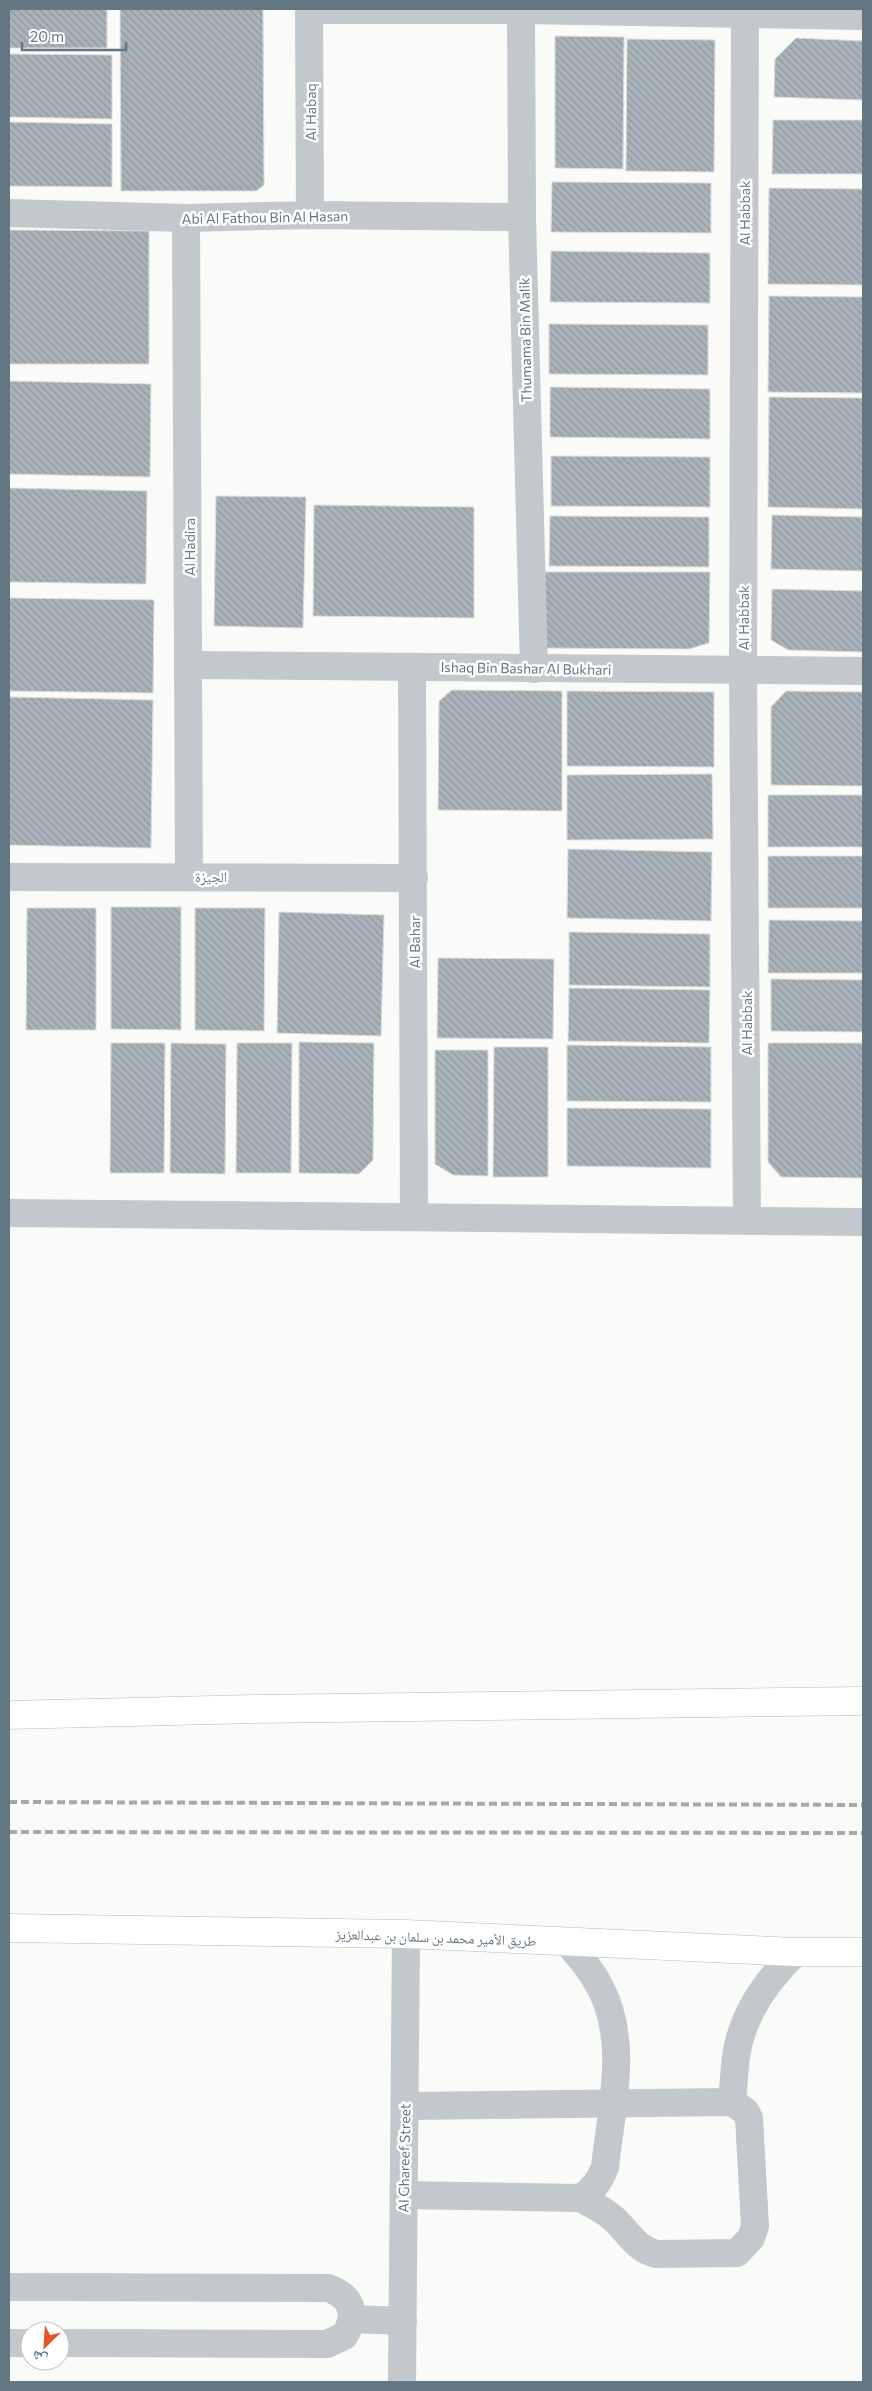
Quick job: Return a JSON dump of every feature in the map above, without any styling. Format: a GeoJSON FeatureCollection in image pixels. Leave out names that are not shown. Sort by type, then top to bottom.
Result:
{"type":"FeatureCollection","features":[{"type":"Feature","properties":{"kind":"main road"},"geometry":{"type":"LineString","coordinates":[[9,1715],[284,1708],[863,1701]]}},
{"type":"Feature","properties":{"kind":"main road","name":"طريق الأمير محمد بن سلمان بن عبدالعزيز"},"geometry":{"type":"LineString","coordinates":[[9,1928],[406,1934],[796,1952],[863,1952]]}},
{"type":"Feature","properties":{"kind":"street"},"geometry":{"type":"LineString","coordinates":[[310,9],[522,10],[745,16],[863,16]]}},
{"type":"Feature","properties":{"kind":"street","name":"Al Habaq"},"geometry":{"type":"LineString","coordinates":[[310,9],[310,215]]}},
{"type":"Feature","properties":{"kind":"street","name":"Thumama Bin Malik"},"geometry":{"type":"LineString","coordinates":[[522,10],[522,217],[534,669]]}},
{"type":"Feature","properties":{"kind":"street","name":"Al Habbak"},"geometry":{"type":"LineString","coordinates":[[745,16],[743,670],[747,1220]]}},
{"type":"Feature","properties":{"kind":"street","name":"Abi Al Fathou Bin Al Hasan"},"geometry":{"type":"LineString","coordinates":[[9,214],[186,218],[310,215],[522,217]]}},
{"type":"Feature","properties":{"kind":"street","name":"Al Hadira"},"geometry":{"type":"LineString","coordinates":[[186,218],[189,876]]}},
{"type":"Feature","properties":{"kind":"street","name":"Ishaq Bin Bashar Al Bukhari"},"geometry":{"type":"LineString","coordinates":[[189,665],[863,671]]}},
{"type":"Feature","properties":{"kind":"street","name":"Al Bahar"},"geometry":{"type":"LineString","coordinates":[[412,667],[414,1216]]}},
{"type":"Feature","properties":{"kind":"street","name":"الجيزة"},"geometry":{"type":"LineString","coordinates":[[9,877],[414,878]]}},
{"type":"Feature","properties":{"kind":"street"},"geometry":{"type":"LineString","coordinates":[[9,1213],[863,1222]]}},
{"type":"Feature","properties":{"kind":"street","name":"Al Ghareef Street"},"geometry":{"type":"LineString","coordinates":[[402,2382],[406,1934]]}},
{"type":"Feature","properties":{"kind":"street"},"geometry":{"type":"LineString","coordinates":[[567,1942],[586,1964],[601,1989],[612,2017],[616,2044],[616,2071],[605,2167],[594,2188],[580,2198]]}},
{"type":"Feature","properties":{"kind":"street"},"geometry":{"type":"LineString","coordinates":[[732,2102],[737,2050],[744,2025],[757,1998],[775,1973],[796,1952]]}},
{"type":"Feature","properties":{"kind":"street"},"geometry":{"type":"LineString","coordinates":[[404,2195],[580,2198],[598,2207],[614,2219],[632,2240],[645,2251],[656,2254],[738,2253],[751,2238],[755,2226],[749,2118],[745,2111],[732,2102],[405,2106]]}},
{"type":"Feature","properties":{"kind":"street"},"geometry":{"type":"LineString","coordinates":[[9,2287],[328,2288],[341,2293],[350,2304],[352,2319],[344,2336],[327,2344],[70,2343]]}},
{"type":"Feature","properties":{"kind":"street"},"geometry":{"type":"LineString","coordinates":[[352,2319],[403,2321]]}},
{"type":"Feature","properties":{"kind":"building"},"geometry":{"type":"Polygon","coordinates":[[[9,9],[107,9],[107,48],[9,48],[9,9]]]}},
{"type":"Feature","properties":{"kind":"building"},"geometry":{"type":"Polygon","coordinates":[[[120,9],[263,9],[264,185],[256,191],[121,191],[120,9]]]}},
{"type":"Feature","properties":{"kind":"building"},"geometry":{"type":"Polygon","coordinates":[[[555,36],[624,37],[623,169],[555,168],[555,36]]]}},
{"type":"Feature","properties":{"kind":"building"},"geometry":{"type":"Polygon","coordinates":[[[796,38],[863,41],[863,100],[774,97],[775,59],[796,38]]]}},
{"type":"Feature","properties":{"kind":"building"},"geometry":{"type":"Polygon","coordinates":[[[627,39],[715,40],[714,172],[626,171],[627,39]]]}},
{"type":"Feature","properties":{"kind":"building"},"geometry":{"type":"Polygon","coordinates":[[[9,54],[112,55],[112,119],[9,117],[9,54]]]}},
{"type":"Feature","properties":{"kind":"building"},"geometry":{"type":"Polygon","coordinates":[[[773,120],[863,120],[863,174],[772,174],[773,120]]]}},
{"type":"Feature","properties":{"kind":"building"},"geometry":{"type":"Polygon","coordinates":[[[9,122],[112,124],[112,187],[9,186],[9,122]]]}},
{"type":"Feature","properties":{"kind":"building"},"geometry":{"type":"Polygon","coordinates":[[[552,182],[711,183],[711,233],[551,232],[552,182]]]}},
{"type":"Feature","properties":{"kind":"building"},"geometry":{"type":"Polygon","coordinates":[[[769,188],[863,189],[863,285],[768,284],[769,188]]]}},
{"type":"Feature","properties":{"kind":"building"},"geometry":{"type":"Polygon","coordinates":[[[9,230],[149,231],[149,364],[9,364],[9,230]]]}},
{"type":"Feature","properties":{"kind":"building"},"geometry":{"type":"Polygon","coordinates":[[[551,251],[710,253],[710,303],[550,302],[551,251]]]}},
{"type":"Feature","properties":{"kind":"building"},"geometry":{"type":"Polygon","coordinates":[[[769,296],[863,297],[863,393],[768,392],[769,296]]]}},
{"type":"Feature","properties":{"kind":"building"},"geometry":{"type":"Polygon","coordinates":[[[549,324],[708,325],[708,375],[549,374],[549,324]]]}},
{"type":"Feature","properties":{"kind":"building"},"geometry":{"type":"Polygon","coordinates":[[[9,381],[151,384],[150,477],[9,474],[9,381]]]}},
{"type":"Feature","properties":{"kind":"building"},"geometry":{"type":"Polygon","coordinates":[[[550,387],[710,389],[710,439],[550,437],[550,387]]]}},
{"type":"Feature","properties":{"kind":"building"},"geometry":{"type":"Polygon","coordinates":[[[769,397],[863,398],[863,509],[768,507],[769,397]]]}},
{"type":"Feature","properties":{"kind":"building"},"geometry":{"type":"Polygon","coordinates":[[[551,456],[710,457],[710,507],[551,506],[551,456]]]}},
{"type":"Feature","properties":{"kind":"building"},"geometry":{"type":"Polygon","coordinates":[[[9,488],[147,491],[146,584],[9,582],[9,488]]]}},
{"type":"Feature","properties":{"kind":"building"},"geometry":{"type":"Polygon","coordinates":[[[216,496],[306,497],[303,628],[214,626],[216,496]]]}},
{"type":"Feature","properties":{"kind":"building"},"geometry":{"type":"Polygon","coordinates":[[[314,505],[474,507],[474,618],[313,616],[314,505]]]}},
{"type":"Feature","properties":{"kind":"building"},"geometry":{"type":"Polygon","coordinates":[[[772,515],[863,517],[863,571],[771,569],[772,515]]]}},
{"type":"Feature","properties":{"kind":"building"},"geometry":{"type":"Polygon","coordinates":[[[550,516],[709,517],[709,567],[549,566],[550,516]]]}},
{"type":"Feature","properties":{"kind":"building"},"geometry":{"type":"Polygon","coordinates":[[[545,572],[710,572],[709,643],[689,649],[545,648],[545,572]]]}},
{"type":"Feature","properties":{"kind":"building"},"geometry":{"type":"Polygon","coordinates":[[[772,589],[863,591],[863,652],[788,650],[771,640],[772,589]]]}},
{"type":"Feature","properties":{"kind":"building"},"geometry":{"type":"Polygon","coordinates":[[[9,598],[154,600],[153,693],[9,691],[9,598]]]}},
{"type":"Feature","properties":{"kind":"building"},"geometry":{"type":"Polygon","coordinates":[[[452,690],[562,691],[562,811],[438,810],[439,701],[452,690]]]}},
{"type":"Feature","properties":{"kind":"building"},"geometry":{"type":"Polygon","coordinates":[[[567,691],[714,692],[714,767],[567,766],[567,691]]]}},
{"type":"Feature","properties":{"kind":"building"},"geometry":{"type":"Polygon","coordinates":[[[786,691],[863,692],[863,786],[771,785],[771,707],[786,691]]]}},
{"type":"Feature","properties":{"kind":"building"},"geometry":{"type":"Polygon","coordinates":[[[9,697],[153,700],[151,848],[9,845],[9,697]]]}},
{"type":"Feature","properties":{"kind":"building"},"geometry":{"type":"Polygon","coordinates":[[[712,774],[713,839],[567,840],[567,775],[712,774]]]}},
{"type":"Feature","properties":{"kind":"building"},"geometry":{"type":"Polygon","coordinates":[[[768,795],[863,795],[863,847],[768,847],[768,795]]]}},
{"type":"Feature","properties":{"kind":"building"},"geometry":{"type":"Polygon","coordinates":[[[568,849],[712,852],[711,921],[567,918],[568,849]]]}},
{"type":"Feature","properties":{"kind":"building"},"geometry":{"type":"Polygon","coordinates":[[[768,856],[863,856],[863,908],[768,908],[768,856]]]}},
{"type":"Feature","properties":{"kind":"building"},"geometry":{"type":"Polygon","coordinates":[[[111,907],[181,907],[181,1030],[111,1029],[111,907]]]}},
{"type":"Feature","properties":{"kind":"building"},"geometry":{"type":"Polygon","coordinates":[[[27,908],[96,908],[96,1030],[26,1030],[27,908]]]}},
{"type":"Feature","properties":{"kind":"building"},"geometry":{"type":"Polygon","coordinates":[[[195,908],[265,908],[264,1031],[195,1030],[195,908]]]}},
{"type":"Feature","properties":{"kind":"building"},"geometry":{"type":"Polygon","coordinates":[[[279,912],[384,915],[381,1036],[277,1033],[279,912]]]}},
{"type":"Feature","properties":{"kind":"building"},"geometry":{"type":"Polygon","coordinates":[[[769,920],[863,921],[863,973],[768,973],[769,920]]]}},
{"type":"Feature","properties":{"kind":"building"},"geometry":{"type":"Polygon","coordinates":[[[569,932],[710,934],[710,987],[569,985],[569,932]]]}},
{"type":"Feature","properties":{"kind":"building"},"geometry":{"type":"Polygon","coordinates":[[[438,958],[554,959],[553,1039],[437,1038],[438,958]]]}},
{"type":"Feature","properties":{"kind":"building"},"geometry":{"type":"Polygon","coordinates":[[[771,979],[863,980],[863,1032],[771,1031],[771,979]]]}},
{"type":"Feature","properties":{"kind":"building"},"geometry":{"type":"Polygon","coordinates":[[[569,988],[710,990],[709,1043],[568,1041],[569,988]]]}},
{"type":"Feature","properties":{"kind":"building"},"geometry":{"type":"Polygon","coordinates":[[[299,1042],[374,1043],[373,1160],[359,1174],[299,1173],[299,1042]]]}},
{"type":"Feature","properties":{"kind":"building"},"geometry":{"type":"Polygon","coordinates":[[[111,1043],[165,1043],[164,1173],[110,1173],[111,1043]]]}},
{"type":"Feature","properties":{"kind":"building"},"geometry":{"type":"Polygon","coordinates":[[[171,1043],[226,1044],[225,1174],[170,1173],[171,1043]]]}},
{"type":"Feature","properties":{"kind":"building"},"geometry":{"type":"Polygon","coordinates":[[[237,1043],[292,1043],[291,1173],[236,1173],[237,1043]]]}},
{"type":"Feature","properties":{"kind":"building"},"geometry":{"type":"Polygon","coordinates":[[[768,1043],[863,1043],[863,1178],[781,1177],[768,1162],[768,1043]]]}},
{"type":"Feature","properties":{"kind":"building"},"geometry":{"type":"Polygon","coordinates":[[[567,1045],[711,1047],[711,1102],[567,1101],[567,1045]]]}},
{"type":"Feature","properties":{"kind":"building"},"geometry":{"type":"Polygon","coordinates":[[[494,1047],[548,1047],[548,1177],[493,1177],[494,1047]]]}},
{"type":"Feature","properties":{"kind":"building"},"geometry":{"type":"Polygon","coordinates":[[[435,1050],[488,1050],[488,1176],[453,1175],[435,1164],[435,1050]]]}},
{"type":"Feature","properties":{"kind":"building"},"geometry":{"type":"Polygon","coordinates":[[[567,1108],[711,1109],[711,1168],[567,1166],[567,1108]]]}},
{"type":"Feature","properties":{"kind":"railway"},"geometry":{"type":"LineString","coordinates":[[9,1802],[863,1805]]}},
{"type":"Feature","properties":{"kind":"railway"},"geometry":{"type":"LineString","coordinates":[[9,1832],[863,1833]]}}]}
